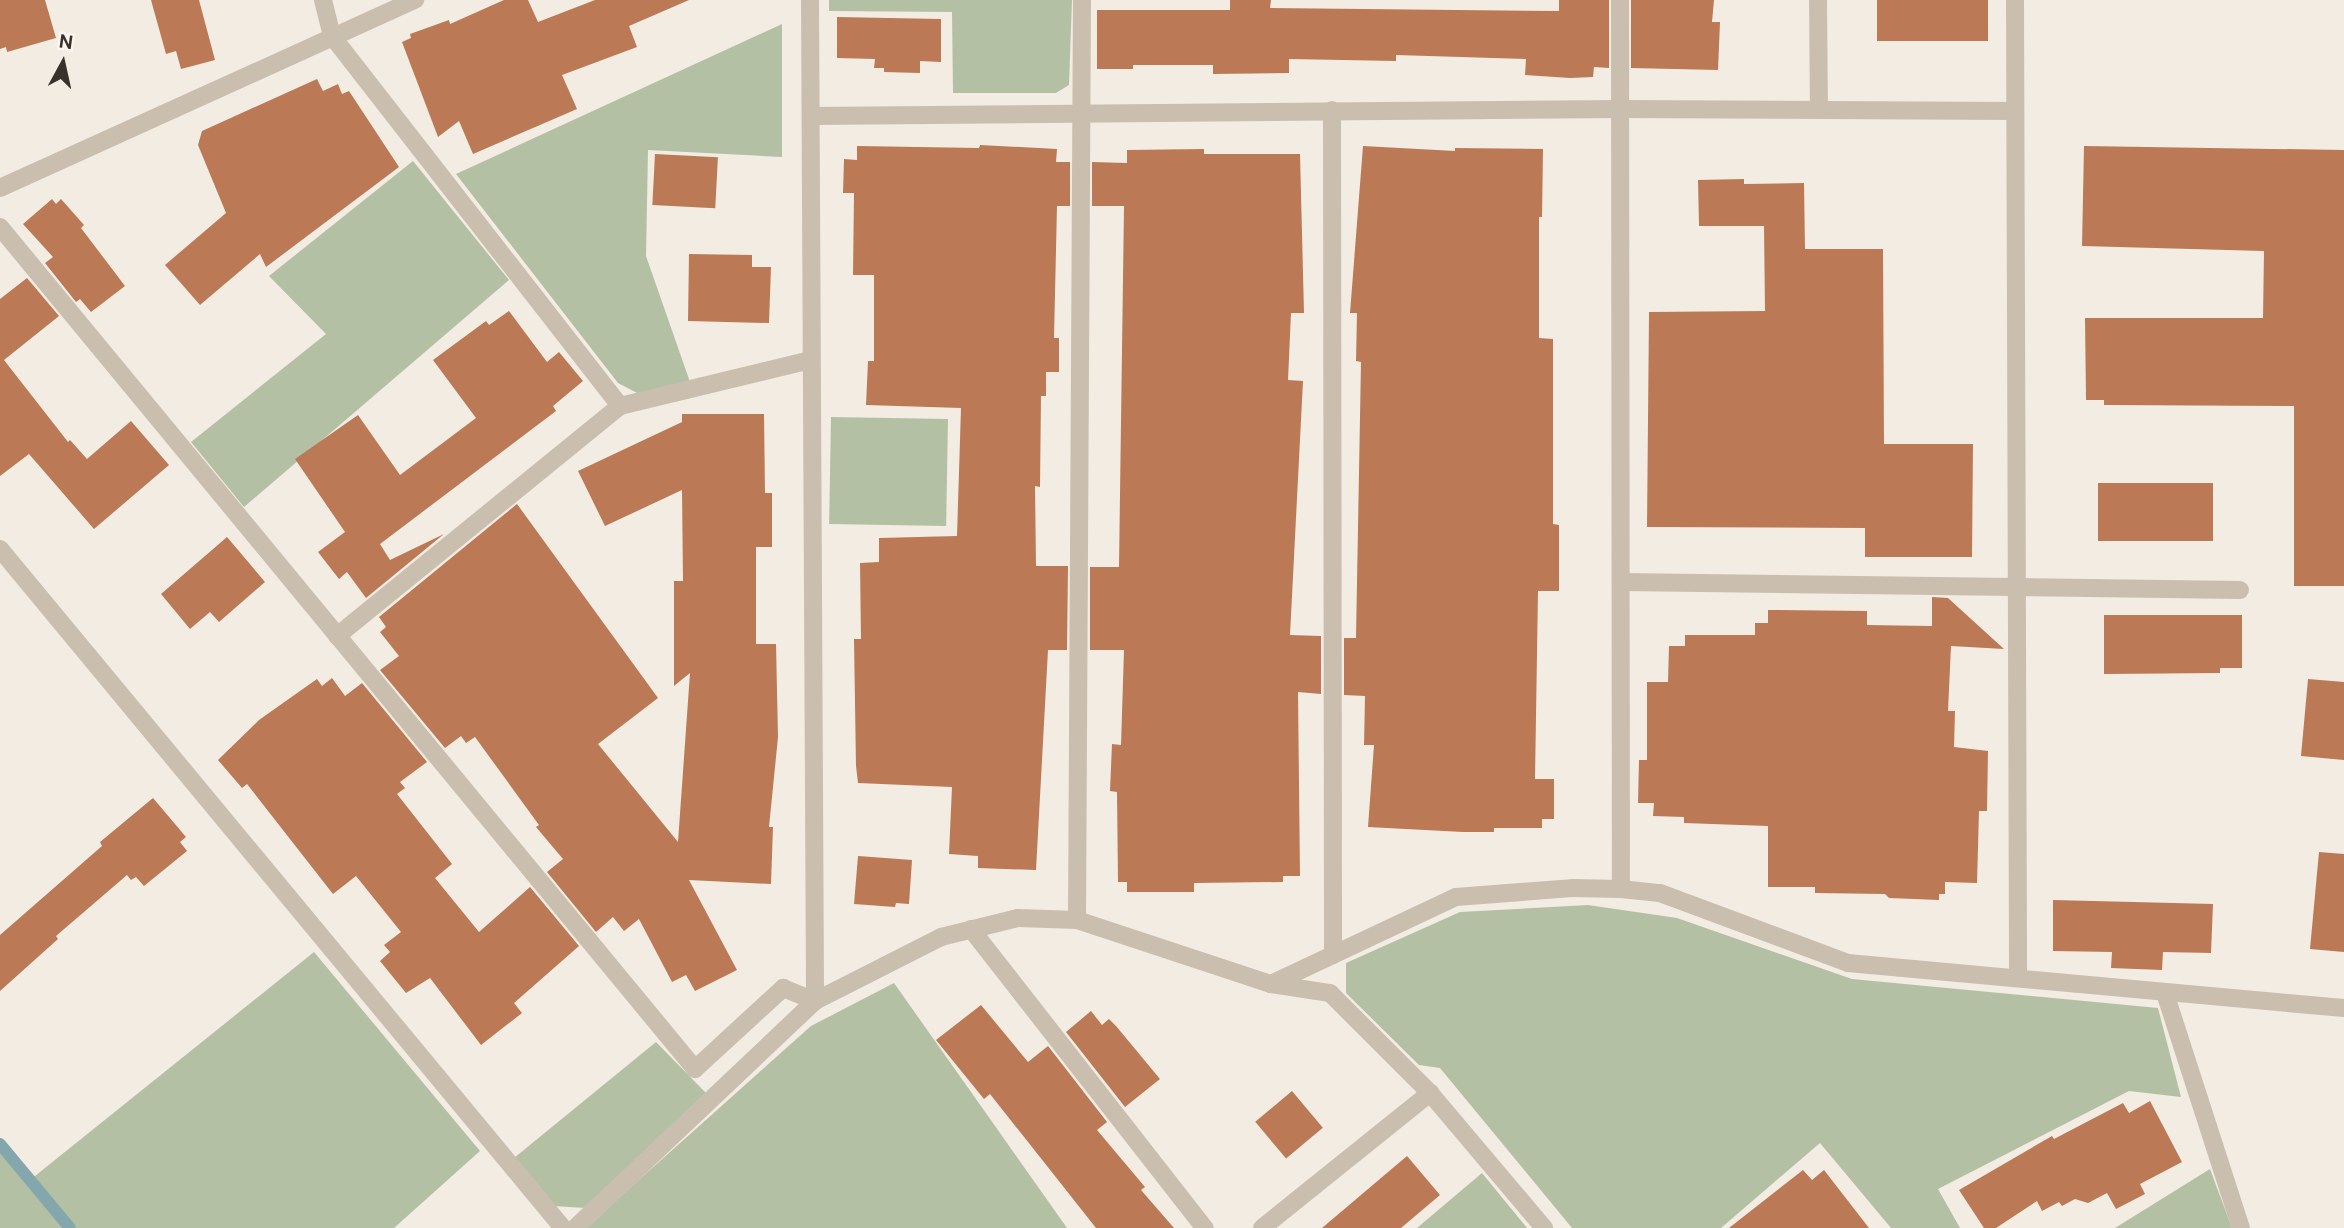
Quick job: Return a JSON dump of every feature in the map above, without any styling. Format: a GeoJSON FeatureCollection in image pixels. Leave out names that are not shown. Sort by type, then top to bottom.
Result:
{"type":"FeatureCollection","features":[{"type":"Feature","properties":{"kind":"street"},"geometry":{"type":"LineString","coordinates":[[323,0],[332,36],[620,406]]}},
{"type":"Feature","properties":{"kind":"street"},"geometry":{"type":"LineString","coordinates":[[0,188],[415,0]]}},
{"type":"Feature","properties":{"kind":"street"},"geometry":{"type":"LineString","coordinates":[[810,0],[815,1001]]}},
{"type":"Feature","properties":{"kind":"street"},"geometry":{"type":"LineString","coordinates":[[1077,920],[1082,0]]}},
{"type":"Feature","properties":{"kind":"street"},"geometry":{"type":"LineString","coordinates":[[1620,0],[1621,889]]}},
{"type":"Feature","properties":{"kind":"street"},"geometry":{"type":"LineString","coordinates":[[1818,0],[1819,110]]}},
{"type":"Feature","properties":{"kind":"street"},"geometry":{"type":"LineString","coordinates":[[2015,0],[2018,977]]}},
{"type":"Feature","properties":{"kind":"street"},"geometry":{"type":"LineString","coordinates":[[1332,110],[1333,955]]}},
{"type":"Feature","properties":{"kind":"street"},"geometry":{"type":"LineString","coordinates":[[811,116],[1081,111],[2015,111]]}},
{"type":"Feature","properties":{"kind":"street"},"geometry":{"type":"LineString","coordinates":[[0,226],[695,1069],[783,988],[815,1001]]}},
{"type":"Feature","properties":{"kind":"street"},"geometry":{"type":"LineString","coordinates":[[338,636],[620,406],[810,360]]}},
{"type":"Feature","properties":{"kind":"street"},"geometry":{"type":"LineString","coordinates":[[0,549],[563,1228]]}},
{"type":"Feature","properties":{"kind":"street"},"geometry":{"type":"LineString","coordinates":[[1621,582],[2240,590]]}},
{"type":"Feature","properties":{"kind":"street"},"geometry":{"type":"LineString","coordinates":[[1271,984],[1456,897],[1572,888],[1621,889],[1660,893],[1848,962],[2344,1009]]}},
{"type":"Feature","properties":{"kind":"street"},"geometry":{"type":"LineString","coordinates":[[575,1228],[815,1001],[941,937],[1018,918],[1077,920],[1271,984],[1330,993],[1430,1093],[1544,1228]]}},
{"type":"Feature","properties":{"kind":"street"},"geometry":{"type":"LineString","coordinates":[[971,929],[1205,1228]]}},
{"type":"Feature","properties":{"kind":"street"},"geometry":{"type":"LineString","coordinates":[[2165,993],[2241,1228]]}},
{"type":"Feature","properties":{"kind":"street"},"geometry":{"type":"LineString","coordinates":[[1262,1228],[1430,1093]]}},
{"type":"Feature","properties":{"kind":"green space"},"geometry":{"type":"Polygon","coordinates":[[[829,0],[1072,0],[1069,85],[1056,93],[953,93],[952,12],[829,11],[829,0]]]}},
{"type":"Feature","properties":{"kind":"green space"},"geometry":{"type":"Polygon","coordinates":[[[782,24],[782,157],[648,150],[646,256],[690,382],[639,394],[618,383],[456,174],[782,24]]]}},
{"type":"Feature","properties":{"kind":"green space"},"geometry":{"type":"Polygon","coordinates":[[[413,161],[509,280],[244,507],[191,442],[326,334],[269,276],[413,161]]]}},
{"type":"Feature","properties":{"kind":"green space"},"geometry":{"type":"Polygon","coordinates":[[[831,417],[948,419],[946,526],[829,524],[831,417]]]}},
{"type":"Feature","properties":{"kind":"green space"},"geometry":{"type":"Polygon","coordinates":[[[1588,905],[1677,918],[1852,979],[2158,1008],[2181,1097],[2129,1091],[1938,1189],[1960,1228],[1891,1228],[1820,1143],[1721,1228],[1572,1228],[1440,1068],[1419,1065],[1346,993],[1346,963],[1460,912],[1588,905]]]}},
{"type":"Feature","properties":{"kind":"green space"},"geometry":{"type":"Polygon","coordinates":[[[314,952],[480,1151],[394,1228],[0,1228],[0,1144],[30,1180],[314,952]]]}},
{"type":"Feature","properties":{"kind":"green space"},"geometry":{"type":"Polygon","coordinates":[[[894,983],[1067,1228],[585,1228],[811,1026],[894,983]]]}},
{"type":"Feature","properties":{"kind":"green space"},"geometry":{"type":"Polygon","coordinates":[[[656,1042],[706,1093],[586,1208],[553,1206],[514,1158],[656,1042]]]}},
{"type":"Feature","properties":{"kind":"green space"},"geometry":{"type":"Polygon","coordinates":[[[2210,1169],[2232,1228],[2115,1228],[2210,1169]]]}},
{"type":"Feature","properties":{"kind":"green space"},"geometry":{"type":"Polygon","coordinates":[[[1482,1173],[1527,1228],[1417,1228],[1482,1173]]]}},
{"type":"Feature","properties":{"kind":"building"},"geometry":{"type":"Polygon","coordinates":[[[0,0],[45,0],[56,38],[7,52],[6,47],[0,49],[0,0]]]}},
{"type":"Feature","properties":{"kind":"building"},"geometry":{"type":"Polygon","coordinates":[[[151,0],[199,0],[215,60],[181,69],[176,51],[166,54],[151,0]]]}},
{"type":"Feature","properties":{"kind":"building"},"geometry":{"type":"Polygon","coordinates":[[[504,0],[528,0],[538,22],[595,0],[689,0],[629,26],[637,47],[562,75],[577,109],[473,154],[459,121],[438,137],[402,42],[411,38],[410,34],[449,20],[450,24],[504,0]]]}},
{"type":"Feature","properties":{"kind":"building"},"geometry":{"type":"Polygon","coordinates":[[[1230,0],[1271,0],[1270,8],[1559,11],[1559,0],[1609,0],[1609,68],[1594,67],[1593,77],[1570,78],[1525,75],[1526,59],[1396,55],[1396,61],[1289,59],[1289,73],[1213,74],[1213,65],[1133,65],[1133,69],[1097,69],[1097,10],[1230,10],[1230,0]]]}},
{"type":"Feature","properties":{"kind":"building"},"geometry":{"type":"Polygon","coordinates":[[[1631,0],[1714,0],[1712,22],[1720,22],[1718,70],[1631,68],[1631,0]]]}},
{"type":"Feature","properties":{"kind":"building"},"geometry":{"type":"Polygon","coordinates":[[[1877,0],[1988,0],[1988,41],[1877,41],[1877,0]]]}},
{"type":"Feature","properties":{"kind":"building"},"geometry":{"type":"Polygon","coordinates":[[[837,17],[941,19],[941,62],[920,61],[920,73],[884,72],[884,68],[874,68],[875,59],[837,58],[837,17]]]}},
{"type":"Feature","properties":{"kind":"building"},"geometry":{"type":"Polygon","coordinates":[[[317,79],[323,91],[338,84],[342,94],[349,91],[399,167],[266,267],[260,254],[200,305],[165,265],[226,213],[198,145],[202,131],[317,79]]]}},
{"type":"Feature","properties":{"kind":"building"},"geometry":{"type":"Polygon","coordinates":[[[980,145],[1057,149],[1056,162],[1070,162],[1070,206],[1057,206],[1054,338],[1059,338],[1059,372],[1046,372],[1046,396],[1041,396],[1040,487],[1035,486],[1036,566],[1068,566],[1067,650],[1048,650],[1036,870],[978,868],[978,856],[949,854],[952,787],[858,783],[856,766],[854,639],[861,639],[860,563],[879,562],[879,538],[957,536],[961,408],[866,405],[868,361],[874,361],[874,275],[853,275],[854,193],[843,193],[844,159],[857,160],[857,146],[979,148],[980,145]]]}},
{"type":"Feature","properties":{"kind":"building"},"geometry":{"type":"Polygon","coordinates":[[[1363,146],[1455,151],[1455,148],[1543,149],[1542,217],[1539,217],[1539,338],[1553,339],[1553,524],[1559,525],[1559,591],[1538,591],[1535,779],[1554,779],[1554,819],[1542,819],[1542,828],[1494,828],[1494,832],[1463,832],[1368,827],[1374,745],[1364,745],[1365,696],[1344,695],[1344,638],[1356,638],[1361,362],[1356,361],[1357,313],[1350,313],[1363,146]]]}},
{"type":"Feature","properties":{"kind":"building"},"geometry":{"type":"Polygon","coordinates":[[[2084,146],[2344,150],[2344,586],[2294,586],[2294,406],[2104,405],[2104,400],[2086,400],[2085,318],[2263,318],[2264,251],[2082,246],[2084,146]]]}},
{"type":"Feature","properties":{"kind":"building"},"geometry":{"type":"Polygon","coordinates":[[[1204,149],[1204,154],[1300,154],[1304,313],[1291,313],[1288,380],[1303,381],[1290,635],[1321,636],[1321,694],[1298,692],[1300,876],[1283,876],[1283,882],[1194,883],[1194,892],[1127,892],[1127,882],[1118,882],[1117,792],[1110,791],[1112,744],[1121,745],[1124,650],[1090,650],[1090,567],[1119,567],[1124,206],[1092,206],[1092,162],[1127,163],[1127,150],[1204,149]]]}},
{"type":"Feature","properties":{"kind":"building"},"geometry":{"type":"Polygon","coordinates":[[[655,154],[718,157],[715,208],[652,205],[655,154]]]}},
{"type":"Feature","properties":{"kind":"building"},"geometry":{"type":"Polygon","coordinates":[[[1744,179],[1744,184],[1804,183],[1805,249],[1883,249],[1884,444],[1973,444],[1972,557],[1865,557],[1865,528],[1647,527],[1649,312],[1765,311],[1764,226],[1699,226],[1698,180],[1744,179]]]}},
{"type":"Feature","properties":{"kind":"building"},"geometry":{"type":"Polygon","coordinates":[[[52,199],[56,204],[61,199],[84,225],[81,228],[125,286],[91,312],[80,299],[76,302],[45,263],[53,257],[23,224],[52,199]]]}},
{"type":"Feature","properties":{"kind":"building"},"geometry":{"type":"Polygon","coordinates":[[[689,254],[752,255],[752,267],[771,267],[769,323],[688,321],[689,254]]]}},
{"type":"Feature","properties":{"kind":"building"},"geometry":{"type":"Polygon","coordinates":[[[27,278],[59,316],[4,360],[68,442],[70,440],[87,459],[131,421],[169,465],[94,529],[29,454],[0,476],[0,299],[27,278]]]}},
{"type":"Feature","properties":{"kind":"building"},"geometry":{"type":"Polygon","coordinates":[[[509,311],[547,362],[559,352],[583,381],[553,406],[556,411],[380,544],[390,560],[444,534],[366,598],[347,572],[339,579],[318,552],[345,532],[295,459],[358,415],[400,475],[476,418],[433,360],[486,321],[489,325],[509,311]]]}},
{"type":"Feature","properties":{"kind":"building"},"geometry":{"type":"Polygon","coordinates":[[[682,414],[764,414],[765,493],[772,493],[772,547],[756,547],[756,644],[776,644],[778,737],[769,827],[773,827],[771,884],[689,880],[737,970],[695,991],[686,975],[672,982],[639,919],[624,931],[613,917],[596,932],[547,872],[563,859],[536,827],[539,825],[475,737],[466,743],[461,736],[445,748],[380,670],[399,656],[380,632],[386,627],[379,617],[517,504],[658,698],[598,744],[678,842],[690,673],[674,686],[674,581],[683,581],[682,490],[605,526],[578,471],[682,422],[682,414]]]}},
{"type":"Feature","properties":{"kind":"building"},"geometry":{"type":"Polygon","coordinates":[[[2098,483],[2213,483],[2213,541],[2098,541],[2098,483]]]}},
{"type":"Feature","properties":{"kind":"building"},"geometry":{"type":"Polygon","coordinates":[[[227,537],[265,582],[219,622],[210,612],[190,629],[161,594],[227,537]]]}},
{"type":"Feature","properties":{"kind":"building"},"geometry":{"type":"Polygon","coordinates":[[[1932,597],[1948,598],[2004,649],[1951,646],[1948,711],[1955,711],[1954,747],[1988,751],[1987,811],[1979,811],[1977,883],[1945,882],[1945,894],[1939,894],[1939,900],[1889,898],[1885,894],[1815,893],[1815,887],[1768,887],[1768,826],[1684,823],[1684,817],[1653,816],[1654,803],[1638,803],[1639,760],[1647,760],[1647,682],[1668,682],[1669,646],[1685,646],[1685,635],[1755,635],[1755,623],[1768,623],[1768,610],[1867,611],[1867,625],[1932,626],[1932,597]]]}},
{"type":"Feature","properties":{"kind":"building"},"geometry":{"type":"Polygon","coordinates":[[[2104,615],[2242,615],[2242,668],[2220,668],[2220,673],[2104,674],[2104,615]]]}},
{"type":"Feature","properties":{"kind":"building"},"geometry":{"type":"Polygon","coordinates":[[[332,678],[345,696],[362,683],[427,762],[400,782],[405,788],[397,794],[452,864],[435,878],[479,932],[530,887],[579,946],[514,1003],[522,1013],[481,1045],[430,978],[406,993],[380,961],[390,952],[384,945],[401,932],[356,876],[333,894],[247,784],[242,788],[218,760],[259,720],[317,679],[322,686],[332,678]]]}},
{"type":"Feature","properties":{"kind":"building"},"geometry":{"type":"Polygon","coordinates":[[[2308,679],[2344,682],[2344,760],[2301,756],[2308,679]]]}},
{"type":"Feature","properties":{"kind":"building"},"geometry":{"type":"Polygon","coordinates":[[[153,798],[186,837],[180,842],[187,851],[144,886],[136,877],[131,880],[127,875],[56,936],[58,939],[0,991],[0,935],[102,846],[100,842],[153,798]]]}},
{"type":"Feature","properties":{"kind":"building"},"geometry":{"type":"Polygon","coordinates":[[[2319,852],[2344,854],[2344,952],[2310,949],[2319,852]]]}},
{"type":"Feature","properties":{"kind":"building"},"geometry":{"type":"Polygon","coordinates":[[[858,856],[912,860],[909,904],[896,903],[895,907],[854,904],[858,856]]]}},
{"type":"Feature","properties":{"kind":"building"},"geometry":{"type":"Polygon","coordinates":[[[2053,900],[2213,904],[2211,953],[2163,952],[2162,970],[2111,968],[2112,952],[2053,951],[2053,900]]]}},
{"type":"Feature","properties":{"kind":"building"},"geometry":{"type":"Polygon","coordinates":[[[981,1005],[1028,1062],[1048,1046],[1107,1122],[1097,1130],[1145,1187],[1141,1190],[1174,1228],[1096,1228],[990,1094],[984,1099],[936,1040],[981,1005]]]}},
{"type":"Feature","properties":{"kind":"building"},"geometry":{"type":"Polygon","coordinates":[[[1091,1011],[1102,1025],[1109,1019],[1160,1079],[1125,1107],[1066,1032],[1091,1011]]]}},
{"type":"Feature","properties":{"kind":"building"},"geometry":{"type":"Polygon","coordinates":[[[1292,1091],[1323,1128],[1286,1159],[1255,1122],[1292,1091]]]}},
{"type":"Feature","properties":{"kind":"building"},"geometry":{"type":"Polygon","coordinates":[[[2150,1101],[2182,1162],[2140,1184],[2145,1194],[2116,1209],[2107,1193],[2088,1203],[2075,1199],[2062,1206],[2059,1202],[2042,1211],[2037,1201],[1996,1228],[1984,1228],[1959,1190],[2052,1136],[2054,1139],[2123,1103],[2129,1113],[2150,1101]]]}},
{"type":"Feature","properties":{"kind":"building"},"geometry":{"type":"Polygon","coordinates":[[[1407,1156],[1440,1195],[1401,1228],[1322,1228],[1407,1156]]]}},
{"type":"Feature","properties":{"kind":"building"},"geometry":{"type":"Polygon","coordinates":[[[1803,1170],[1812,1180],[1824,1170],[1869,1228],[1729,1228],[1803,1170]]]}},
{"type":"Feature","properties":{"kind":"waterway"},"geometry":{"type":"LineString","coordinates":[[0,1144],[70,1228]]}}]}
